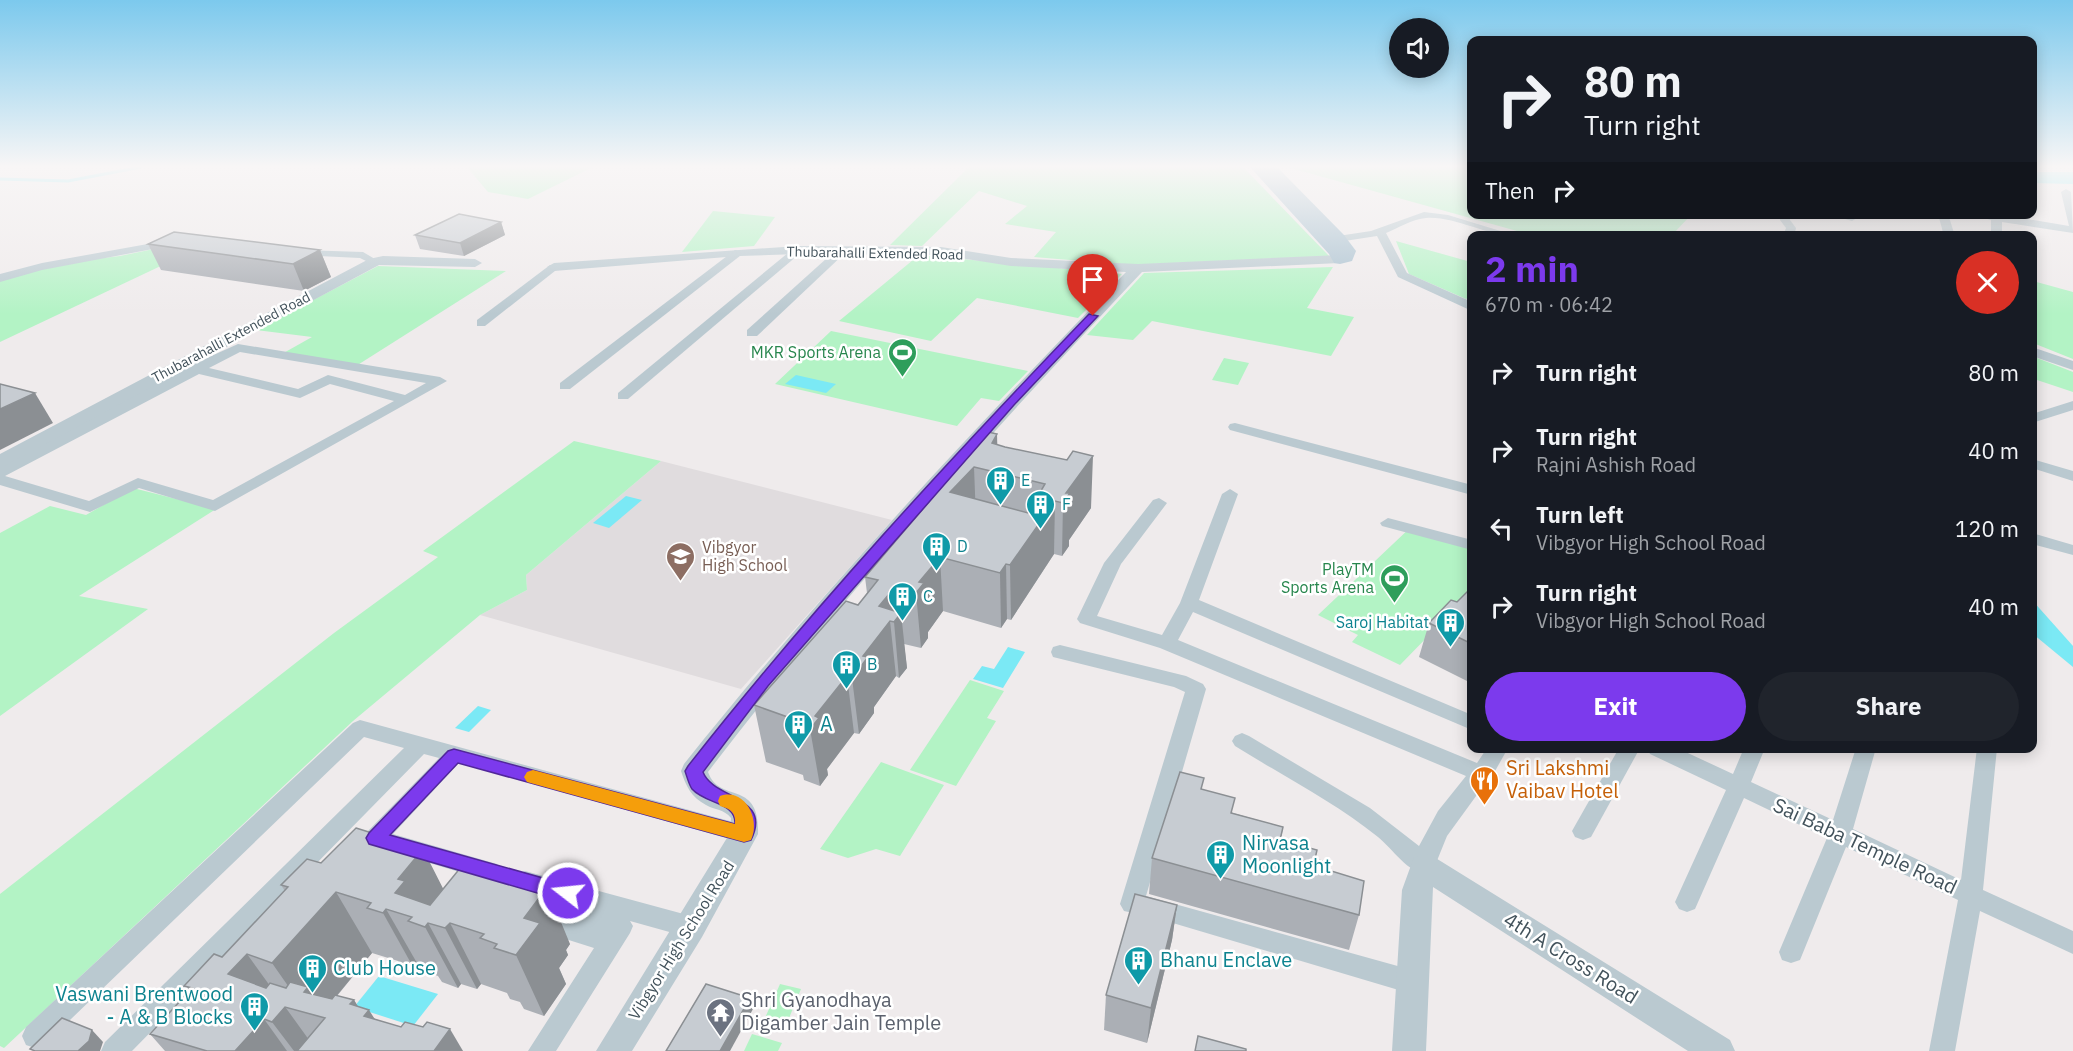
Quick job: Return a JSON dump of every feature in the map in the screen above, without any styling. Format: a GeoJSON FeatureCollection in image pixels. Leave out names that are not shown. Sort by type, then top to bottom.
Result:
{"type":"FeatureCollection","features":[{"type":"Feature","properties":{"kind":"main road"},"geometry":{"type":"LineString","coordinates":[[1306,216],[1340,250]]}},
{"type":"Feature","properties":{"kind":"main road"},"geometry":{"type":"LineString","coordinates":[[1311,216],[1340,250]]}},
{"type":"Feature","properties":{"kind":"street"},"geometry":{"type":"LineString","coordinates":[[1340,250],[1371,233],[1421,216]]}},
{"type":"Feature","properties":{"kind":"street"},"geometry":{"type":"LineString","coordinates":[[1439,216],[1494,231]]}},
{"type":"Feature","properties":{"kind":"street"},"geometry":{"type":"LineString","coordinates":[[2002,219],[2073,230]]}},
{"type":"Feature","properties":{"kind":"street"},"geometry":{"type":"LineString","coordinates":[[1371,233],[1402,275],[1467,305]]}},
{"type":"Feature","properties":{"kind":"street"},"geometry":{"type":"LineString","coordinates":[[0,278],[71,259],[124,253],[185,240]]}},
{"type":"Feature","properties":{"kind":"street"},"geometry":{"type":"LineString","coordinates":[[623,396],[798,250]]}},
{"type":"Feature","properties":{"kind":"street","name":"Thubarahalli Extended Road"},"geometry":{"type":"LineString","coordinates":[[554,267],[739,252],[798,250],[940,251],[1078,267],[1138,268],[1340,250]]}},
{"type":"Feature","properties":{"kind":"street"},"geometry":{"type":"LineString","coordinates":[[752,333],[841,251]]}},
{"type":"Feature","properties":{"kind":"street"},"geometry":{"type":"LineString","coordinates":[[285,252],[363,255],[374,262]]}},
{"type":"Feature","properties":{"kind":"street"},"geometry":{"type":"LineString","coordinates":[[565,386],[739,252]]}},
{"type":"Feature","properties":{"kind":"street","name":"Thubarahalli Extended Road"},"geometry":{"type":"LineString","coordinates":[[0,462],[91,420],[178,365],[374,262],[383,260],[476,263]]}},
{"type":"Feature","properties":{"kind":"street"},"geometry":{"type":"LineString","coordinates":[[481,323],[554,267]]}},
{"type":"Feature","properties":{"kind":"street"},"geometry":{"type":"LineString","coordinates":[[384,744],[454,755],[744,834],[745,815],[736,804],[715,797],[699,785],[694,771],[763,682],[907,518],[1010,403],[1138,268]]}},
{"type":"Feature","properties":{"kind":"street"},"geometry":{"type":"LineString","coordinates":[[0,473],[91,420],[198,370],[238,348],[440,381],[215,506],[138,483],[90,507],[0,480]]}},
{"type":"Feature","properties":{"kind":"street"},"geometry":{"type":"LineString","coordinates":[[2037,353],[2073,366]]}},
{"type":"Feature","properties":{"kind":"street"},"geometry":{"type":"LineString","coordinates":[[178,365],[300,394],[328,379],[405,399]]}},
{"type":"Feature","properties":{"kind":"street"},"geometry":{"type":"LineString","coordinates":[[2037,417],[2073,405]]}},
{"type":"Feature","properties":{"kind":"street"},"geometry":{"type":"LineString","coordinates":[[1235,427],[1467,489]]}},
{"type":"Feature","properties":{"kind":"street"},"geometry":{"type":"LineString","coordinates":[[2037,465],[2073,476]]}},
{"type":"Feature","properties":{"kind":"street"},"geometry":{"type":"LineString","coordinates":[[1167,643],[1189,603],[1230,494]]}},
{"type":"Feature","properties":{"kind":"street"},"geometry":{"type":"LineString","coordinates":[[1159,503],[1113,563],[1086,619],[1167,643],[1483,774]]}},
{"type":"Feature","properties":{"kind":"street"},"geometry":{"type":"LineString","coordinates":[[1388,523],[1467,544]]}},
{"type":"Feature","properties":{"kind":"street"},"geometry":{"type":"LineString","coordinates":[[2037,539],[2073,550]]}},
{"type":"Feature","properties":{"kind":"street"},"geometry":{"type":"LineString","coordinates":[[1189,603],[1467,721]]}},
{"type":"Feature","properties":{"kind":"street"},"geometry":{"type":"LineString","coordinates":[[1060,652],[1179,681],[1196,689],[1132,904],[1156,908],[1412,982]]}},
{"type":"Feature","properties":{"kind":"street"},"geometry":{"type":"LineString","coordinates":[[34,1036],[360,728],[415,749]]}},
{"type":"Feature","properties":{"kind":"street"},"geometry":{"type":"LineString","coordinates":[[1242,741],[1381,827],[1408,848],[1425,866]]}},
{"type":"Feature","properties":{"kind":"street"},"geometry":{"type":"LineString","coordinates":[[114,1051],[415,749]]}},
{"type":"Feature","properties":{"kind":"street"},"geometry":{"type":"LineString","coordinates":[[1415,1047],[1412,982],[1417,890],[1430,842],[1445,816],[1483,774],[1495,753]]}},
{"type":"Feature","properties":{"kind":"street"},"geometry":{"type":"LineString","coordinates":[[1583,831],[1627,753]]}},
{"type":"Feature","properties":{"kind":"street","name":"Sai Baba Temple Road"},"geometry":{"type":"LineString","coordinates":[[1668,753],[2073,944]]}},
{"type":"Feature","properties":{"kind":"street"},"geometry":{"type":"LineString","coordinates":[[1687,902],[1753,753]]}},
{"type":"Feature","properties":{"kind":"street"},"geometry":{"type":"LineString","coordinates":[[1791,952],[1840,834],[1865,753]]}},
{"type":"Feature","properties":{"kind":"street"},"geometry":{"type":"LineString","coordinates":[[1942,1051],[1971,895],[1986,753]]}},
{"type":"Feature","properties":{"kind":"street"},"geometry":{"type":"LineString","coordinates":[[454,755],[375,838],[691,927]]}},
{"type":"Feature","properties":{"kind":"street","name":"Vibgyor High School Road"},"geometry":{"type":"LineString","coordinates":[[613,1051],[691,927],[744,834]]}},
{"type":"Feature","properties":{"kind":"street","name":"4th A Cross Road"},"geometry":{"type":"LineString","coordinates":[[1425,866],[1719,1051]]}},
{"type":"Feature","properties":{"kind":"street"},"geometry":{"type":"LineString","coordinates":[[520,906],[611,943],[545,1050]]}},
{"type":"Feature","properties":{"kind":"shaded area","name":"Vibgyor High School"},"geometry":{"type":"Polygon","coordinates":[[[661,461],[892,520],[741,689],[480,615],[527,590],[526,575],[661,461]]]}},
{"type":"Feature","properties":{"kind":"green space"},"geometry":{"type":"Polygon","coordinates":[[[709,216],[775,217],[754,246],[682,252],[709,216]]]}},
{"type":"Feature","properties":{"kind":"green space"},"geometry":{"type":"Polygon","coordinates":[[[919,216],[953,216],[922,246],[890,245],[919,216]]]}},
{"type":"Feature","properties":{"kind":"green space"},"geometry":{"type":"Polygon","coordinates":[[[1015,216],[1290,216],[1329,256],[1130,265],[1034,257],[1056,232],[1005,224],[1015,216]]]}},
{"type":"Feature","properties":{"kind":"green space"},"geometry":{"type":"Polygon","coordinates":[[[1474,219],[1687,219],[1676,231],[1517,231],[1474,219]]]}},
{"type":"Feature","properties":{"kind":"green space"},"geometry":{"type":"Polygon","coordinates":[[[1396,241],[1467,261],[1467,298],[1466,299],[1409,274],[1396,241]]]}},
{"type":"Feature","properties":{"kind":"green space"},"geometry":{"type":"Polygon","coordinates":[[[173,245],[184,255],[0,342],[0,280],[70,262],[120,256],[173,245]]]}},
{"type":"Feature","properties":{"kind":"green space"},"geometry":{"type":"Polygon","coordinates":[[[919,255],[1122,274],[1078,318],[977,298],[931,341],[839,321],[919,255]]]}},
{"type":"Feature","properties":{"kind":"green space"},"geometry":{"type":"Polygon","coordinates":[[[378,266],[506,271],[356,366],[280,355],[312,337],[256,330],[378,266]]]}},
{"type":"Feature","properties":{"kind":"green space"},"geometry":{"type":"Polygon","coordinates":[[[1333,267],[1307,308],[1354,317],[1331,356],[1152,321],[1133,340],[1087,335],[1144,273],[1333,267]]]}},
{"type":"Feature","properties":{"kind":"green space"},"geometry":{"type":"Polygon","coordinates":[[[2037,282],[2073,292],[2073,359],[2037,345],[2037,282]]]}},
{"type":"Feature","properties":{"kind":"green space","name":"MKR Sports Arena"},"geometry":{"type":"Polygon","coordinates":[[[831,331],[1028,371],[999,401],[981,398],[957,426],[775,384],[831,331]]]}},
{"type":"Feature","properties":{"kind":"green space"},"geometry":{"type":"Polygon","coordinates":[[[1224,358],[1249,363],[1238,385],[1212,380],[1224,358]]]}},
{"type":"Feature","properties":{"kind":"green space"},"geometry":{"type":"Polygon","coordinates":[[[2037,358],[2073,372],[2073,392],[2037,380],[2037,358]]]}},
{"type":"Feature","properties":{"kind":"green space"},"geometry":{"type":"Polygon","coordinates":[[[574,441],[661,461],[526,575],[527,590],[480,615],[353,721],[4,1048],[0,1046],[0,894],[334,633],[438,557],[423,551],[574,441]]]}},
{"type":"Feature","properties":{"kind":"green space"},"geometry":{"type":"Polygon","coordinates":[[[133,488],[216,509],[79,596],[148,609],[0,716],[0,533],[50,506],[86,515],[133,488]]]}},
{"type":"Feature","properties":{"kind":"green space","name":"PlayTM Sports Arena"},"geometry":{"type":"Polygon","coordinates":[[[1412,526],[1467,540],[1467,596],[1400,665],[1352,642],[1358,635],[1318,615],[1412,526]]]}},
{"type":"Feature","properties":{"kind":"green space"},"geometry":{"type":"Polygon","coordinates":[[[970,680],[1004,691],[987,718],[996,721],[956,786],[910,770],[970,680]]]}},
{"type":"Feature","properties":{"kind":"green space"},"geometry":{"type":"Polygon","coordinates":[[[881,762],[944,785],[900,856],[876,849],[848,858],[820,849],[881,762]]]}},
{"type":"Feature","properties":{"kind":"green space"},"geometry":{"type":"Polygon","coordinates":[[[780,984],[801,989],[787,1023],[765,1018],[780,984]]]}},
{"type":"Feature","properties":{"kind":"green space"},"geometry":{"type":"Polygon","coordinates":[[[752,1034],[782,1043],[778,1051],[744,1051],[752,1034]]]}},
{"type":"Feature","properties":{"kind":"water"},"geometry":{"type":"Polygon","coordinates":[[[796,375],[836,384],[826,393],[785,384],[796,375]]]}},
{"type":"Feature","properties":{"kind":"water"},"geometry":{"type":"Polygon","coordinates":[[[626,496],[642,500],[609,528],[593,523],[626,496]]]}},
{"type":"Feature","properties":{"kind":"water"},"geometry":{"type":"Polygon","coordinates":[[[2037,606],[2073,646],[2073,667],[2037,637],[2037,606]]]}},
{"type":"Feature","properties":{"kind":"water"},"geometry":{"type":"Polygon","coordinates":[[[1008,647],[1025,652],[1003,688],[973,679],[982,666],[994,669],[1008,647]]]}},
{"type":"Feature","properties":{"kind":"water"},"geometry":{"type":"Polygon","coordinates":[[[478,706],[491,710],[469,732],[455,728],[478,706]]]}},
{"type":"Feature","properties":{"kind":"water"},"geometry":{"type":"Polygon","coordinates":[[[379,976],[438,994],[413,1026],[354,1007],[379,976]]]}},
{"type":"Feature","properties":{"kind":"building"},"geometry":{"type":"Polygon","coordinates":[[[455,216],[470,216],[501,222],[460,243],[415,235],[455,216]]]}},
{"type":"Feature","properties":{"kind":"building"},"geometry":{"type":"Polygon","coordinates":[[[174,232],[320,250],[293,264],[148,244],[174,232]]]}},
{"type":"Feature","properties":{"kind":"building"},"geometry":{"type":"Polygon","coordinates":[[[0,384],[35,393],[0,409],[0,384]]]}},
{"type":"Feature","properties":{"kind":"building"},"geometry":{"type":"Polygon","coordinates":[[[979,430],[997,434],[992,443],[1005,447],[1067,460],[1073,451],[1093,456],[1066,493],[1070,493],[1063,503],[1055,501],[1010,565],[1006,564],[1000,573],[940,557],[919,582],[924,583],[916,593],[894,588],[879,606],[901,613],[894,622],[890,621],[863,656],[868,657],[852,678],[847,676],[815,716],[819,718],[810,729],[794,723],[796,720],[754,705],[846,601],[858,605],[878,580],[865,577],[933,497],[928,496],[953,462],[957,464],[976,442],[970,440],[979,430]],[[974,467],[950,492],[1028,513],[1045,484],[974,467]]]}},
{"type":"Feature","properties":{"kind":"building"},"geometry":{"type":"Polygon","coordinates":[[[1467,592],[1467,642],[1429,623],[1451,600],[1457,602],[1467,592]]]}},
{"type":"Feature","properties":{"kind":"building"},"geometry":{"type":"Polygon","coordinates":[[[1180,772],[1204,778],[1201,789],[1235,798],[1231,813],[1283,827],[1280,840],[1317,850],[1315,859],[1329,863],[1328,870],[1364,881],[1359,915],[1152,858],[1180,772]]]}},
{"type":"Feature","properties":{"kind":"building"},"geometry":{"type":"Polygon","coordinates":[[[356,828],[423,849],[398,879],[405,881],[395,893],[430,905],[461,867],[467,868],[472,862],[545,883],[538,893],[542,894],[524,918],[540,923],[516,955],[494,948],[497,944],[480,938],[484,934],[450,923],[445,928],[428,923],[425,927],[408,921],[412,917],[386,909],[383,913],[367,908],[371,903],[336,892],[272,963],[247,954],[228,974],[266,988],[270,983],[286,988],[290,982],[308,987],[304,992],[332,999],[335,995],[354,1000],[350,1004],[369,1010],[364,1016],[401,1027],[405,1022],[423,1027],[427,1022],[450,1029],[434,1051],[297,1051],[325,1018],[285,1007],[272,1022],[264,1019],[235,1051],[207,1051],[150,1034],[192,988],[184,986],[214,954],[222,957],[288,887],[281,885],[307,859],[321,863],[356,828]]]}},
{"type":"Feature","properties":{"kind":"building"},"geometry":{"type":"Polygon","coordinates":[[[1135,894],[1177,905],[1151,1008],[1106,995],[1135,894]]]}},
{"type":"Feature","properties":{"kind":"building","name":"Shri Gyanodhaya Digamber Jain Temple"},"geometry":{"type":"Polygon","coordinates":[[[706,984],[750,998],[720,1051],[666,1051],[706,984]]]}},
{"type":"Feature","properties":{"kind":"building"},"geometry":{"type":"Polygon","coordinates":[[[62,1018],[92,1030],[89,1041],[78,1051],[30,1049],[62,1018]]]}},
{"type":"Feature","properties":{"kind":"building"},"geometry":{"type":"Polygon","coordinates":[[[1198,1036],[1246,1049],[1246,1051],[1195,1051],[1198,1036]]]}},
{"type":"Feature","properties":{"kind":"slow traffic"},"geometry":{"type":"LineString","coordinates":[[533,777],[744,834],[745,815],[736,804],[727,801]]}},
{"type":"Feature","properties":{"kind":"place","name":"MKR Sports Arena"},"geometry":{"type":"Point","coordinates":[902,378]}},
{"type":"Feature","properties":{"kind":"place","name":"E"},"geometry":{"type":"Point","coordinates":[1000,506]}},
{"type":"Feature","properties":{"kind":"place","name":"F"},"geometry":{"type":"Point","coordinates":[1041,530]}},
{"type":"Feature","properties":{"kind":"place","name":"D"},"geometry":{"type":"Point","coordinates":[936,572]}},
{"type":"Feature","properties":{"kind":"place","name":"Vibgyor High School"},"geometry":{"type":"Point","coordinates":[681,582]}},
{"type":"Feature","properties":{"kind":"place","name":"PlayTM Sports Arena"},"geometry":{"type":"Point","coordinates":[1395,604]}},
{"type":"Feature","properties":{"kind":"place","name":"C"},"geometry":{"type":"Point","coordinates":[902,622]}},
{"type":"Feature","properties":{"kind":"place","name":"Saroj Habitat"},"geometry":{"type":"Point","coordinates":[1450,648]}},
{"type":"Feature","properties":{"kind":"place","name":"B"},"geometry":{"type":"Point","coordinates":[846,690]}},
{"type":"Feature","properties":{"kind":"place","name":"A"},"geometry":{"type":"Point","coordinates":[799,750]}},
{"type":"Feature","properties":{"kind":"place","name":"Sri Lakshmi Vaibav Hotel"},"geometry":{"type":"Point","coordinates":[1485,806]}},
{"type":"Feature","properties":{"kind":"place","name":"Nirvasa Moonlight"},"geometry":{"type":"Point","coordinates":[1221,880]}},
{"type":"Feature","properties":{"kind":"place","name":"Bhanu Enclave"},"geometry":{"type":"Point","coordinates":[1139,986]}},
{"type":"Feature","properties":{"kind":"place","name":"Club House"},"geometry":{"type":"Point","coordinates":[312,994]}},
{"type":"Feature","properties":{"kind":"place","name":"Vaswani Brentwood - A & B Blocks"},"geometry":{"type":"Point","coordinates":[254,1032]}},
{"type":"Feature","properties":{"kind":"place","name":"Shri Gyanodhaya Digamber Jain Temple"},"geometry":{"type":"Point","coordinates":[720,1038]}},
{"type":"Feature","properties":{"kind":"route"},"geometry":{"type":"LineString","coordinates":[[568,893],[375,838],[454,755],[744,834],[745,815],[736,804],[715,797],[699,785],[694,771],[763,682],[1010,403],[1093,316]]}}]}
